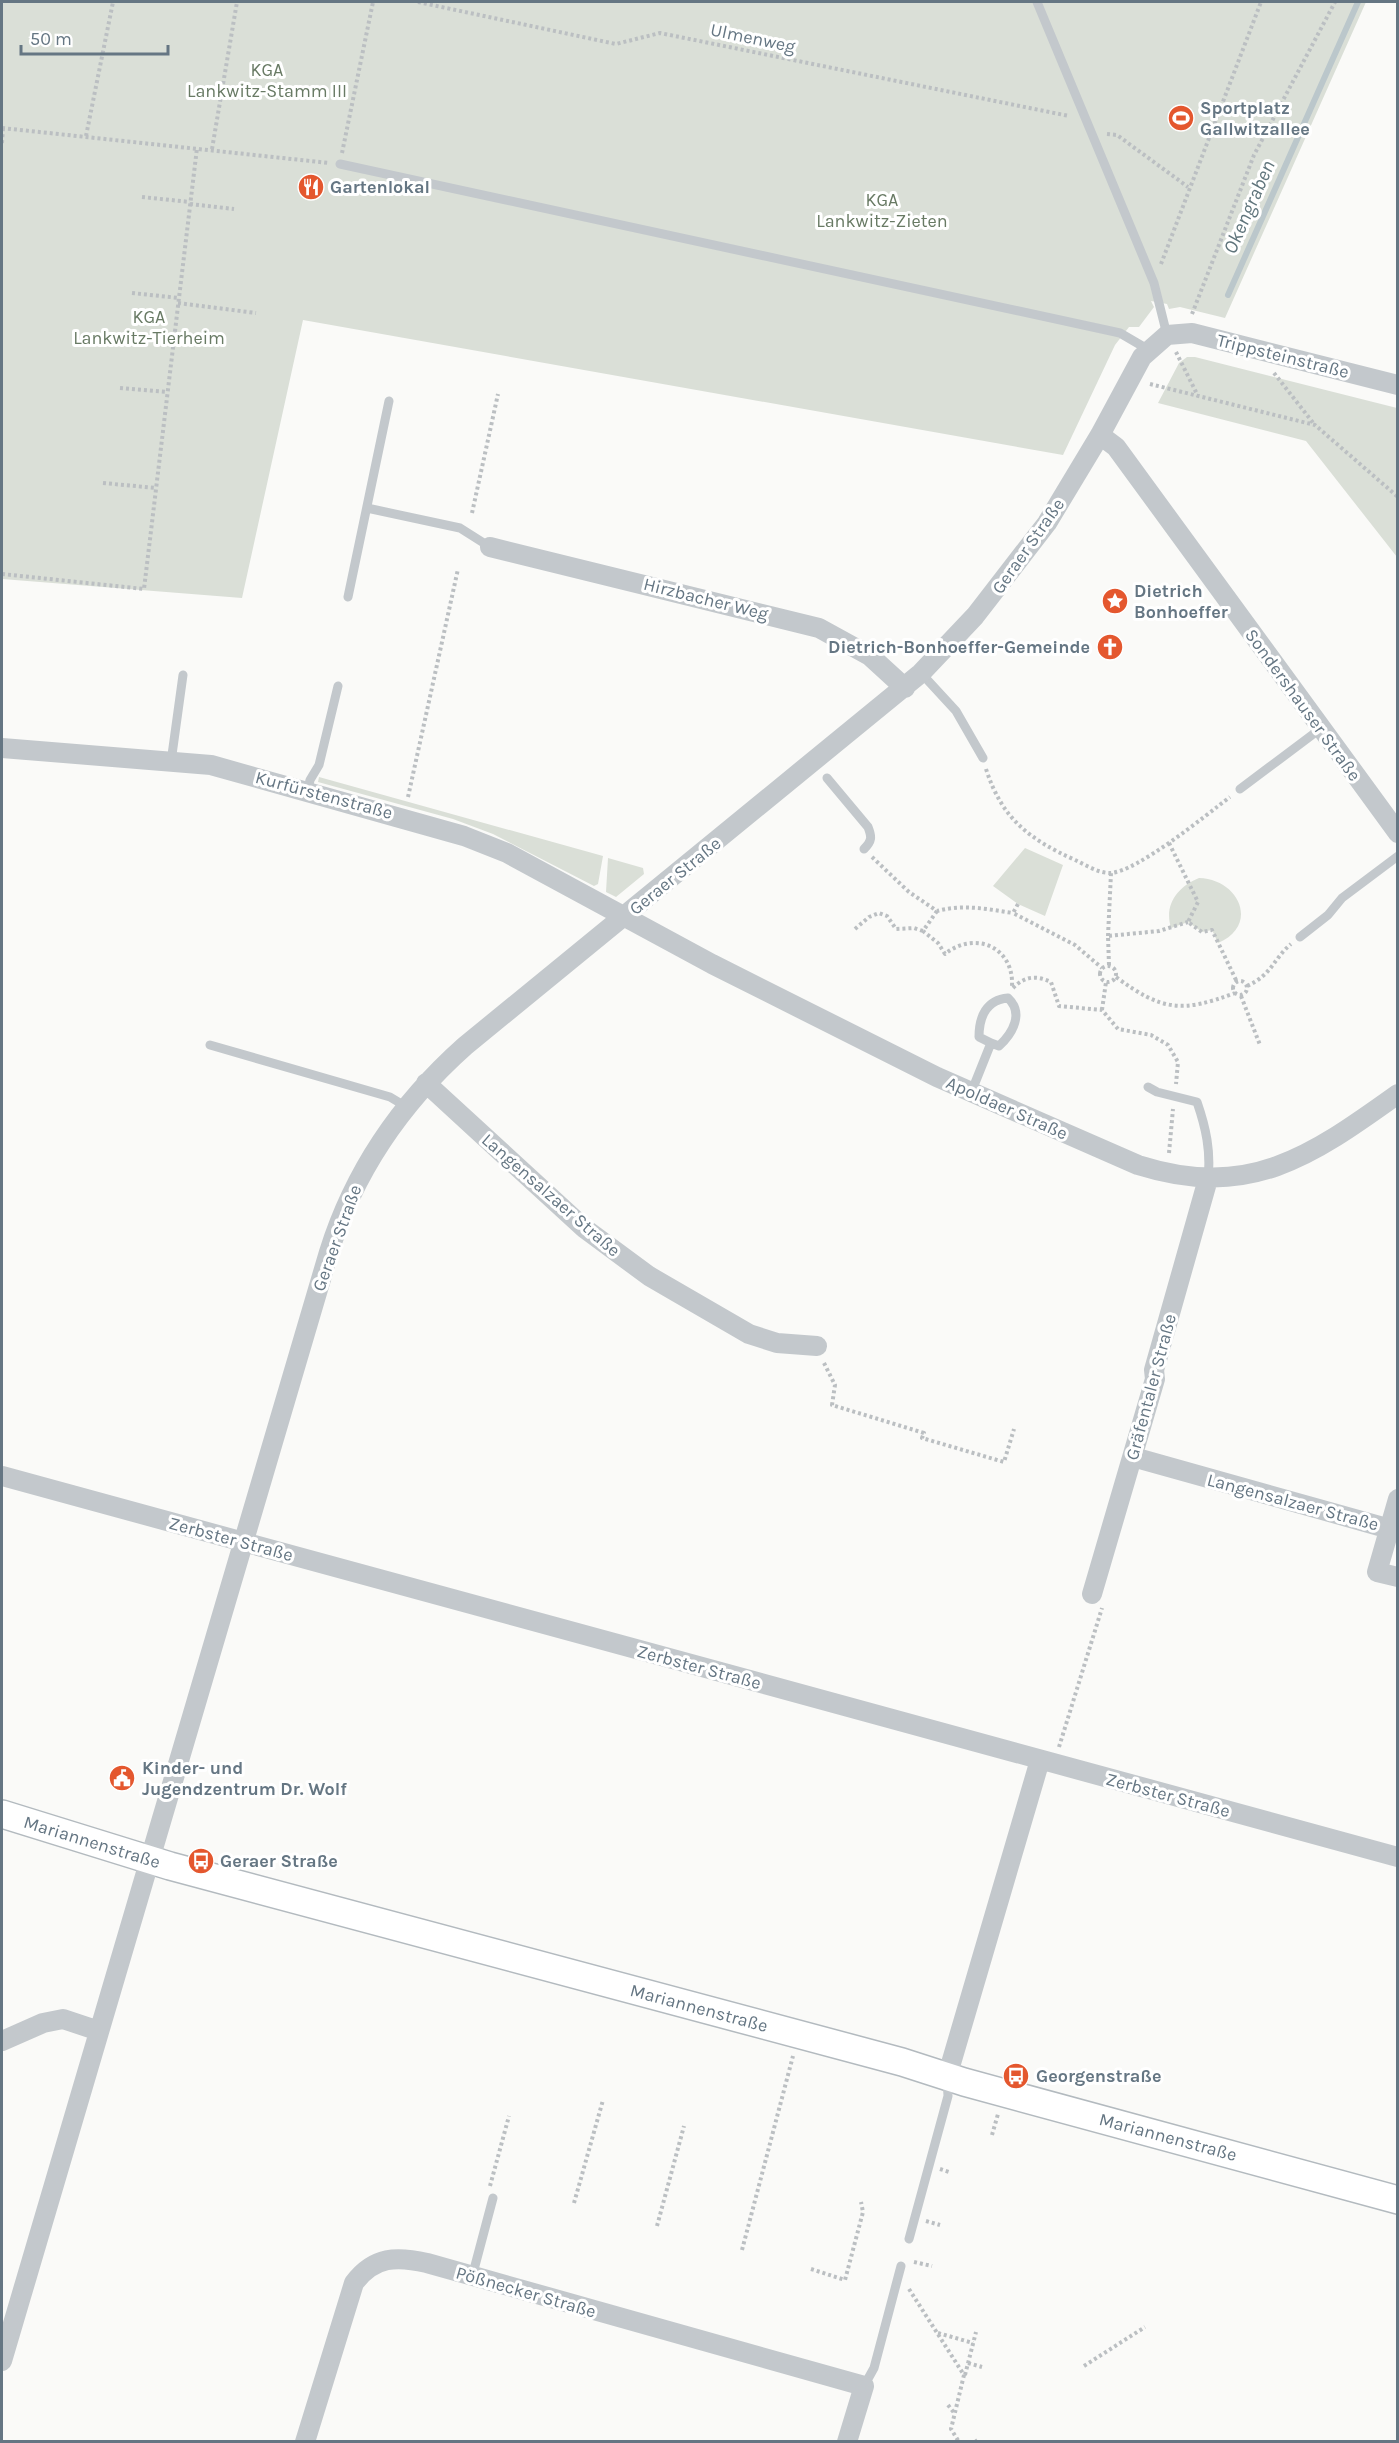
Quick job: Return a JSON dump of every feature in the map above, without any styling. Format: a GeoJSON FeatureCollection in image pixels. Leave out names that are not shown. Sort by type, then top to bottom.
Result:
{"type":"FeatureCollection","features":[{"type":"Feature","properties":{"kind":"street","name":"Trippsteinstraße"},"geometry":{"type":"LineString","coordinates":[[1167,335],[1192,333],[1398,385]]}},
{"type":"Feature","properties":{"kind":"street","name":"Geraer Straße"},"geometry":{"type":"LineString","coordinates":[[2,2361],[338,1226],[367,1162],[405,1106],[465,1046],[626,917],[921,673],[1005,581],[1047,524],[1100,435],[1129,379],[1149,350],[1167,335]]}},
{"type":"Feature","properties":{"kind":"street","name":"Sondershauser Straße"},"geometry":{"type":"LineString","coordinates":[[1100,435],[1116,447],[1398,833]]}},
{"type":"Feature","properties":{"kind":"street","name":"Hirzbacher Weg"},"geometry":{"type":"LineString","coordinates":[[490,547],[819,628],[870,656],[905,688]]}},
{"type":"Feature","properties":{"kind":"street","name":"Kurfürstenstraße"},"geometry":{"type":"LineString","coordinates":[[2,748],[211,765],[308,790],[464,836],[507,853],[626,917]]}},
{"type":"Feature","properties":{"kind":"street","name":"Apoldaer Straße"},"geometry":{"type":"LineString","coordinates":[[626,917],[828,1023],[971,1093],[1137,1165],[1172,1175],[1208,1179],[1272,1168],[1297,1160],[1320,1148],[1398,1094]]}},
{"type":"Feature","properties":{"kind":"street","name":"Langensalzaer Straße"},"geometry":{"type":"LineString","coordinates":[[426,1083],[584,1228],[649,1276],[749,1334],[777,1343],[817,1346]]}},
{"type":"Feature","properties":{"kind":"street","name":"Gräfentaler Straße"},"geometry":{"type":"LineString","coordinates":[[1096,1599],[1132,1457],[1208,1179]]}},
{"type":"Feature","properties":{"kind":"street","name":"Langensalzaer Straße"},"geometry":{"type":"LineString","coordinates":[[1132,1457],[1390,1528],[1377,1572],[1398,1577]]}},
{"type":"Feature","properties":{"kind":"street","name":"Zerbster Straße"},"geometry":{"type":"LineString","coordinates":[[2,1476],[1398,1857]]}},
{"type":"Feature","properties":{"kind":"street"},"geometry":{"type":"LineString","coordinates":[[1390,1528],[1398,1499]]}},
{"type":"Feature","properties":{"kind":"street"},"geometry":{"type":"LineString","coordinates":[[947,2077],[1040,1760]]}},
{"type":"Feature","properties":{"kind":"street","name":"Mariannenstraße"},"geometry":{"type":"LineString","coordinates":[[2,1814],[149,1859],[902,2062],[947,2077],[1398,2200]]}},
{"type":"Feature","properties":{"kind":"street"},"geometry":{"type":"LineString","coordinates":[[2,2041],[43,2024],[63,2019],[99,2031]]}},
{"type":"Feature","properties":{"kind":"street","name":"Pößnecker Straße"},"geometry":{"type":"LineString","coordinates":[[305,2442],[354,2283],[372,2265],[392,2258],[427,2263],[472,2278],[864,2386]]}},
{"type":"Feature","properties":{"kind":"street"},"geometry":{"type":"LineString","coordinates":[[847,2442],[864,2386]]}},
{"type":"Feature","properties":{"kind":"lane"},"geometry":{"type":"LineString","coordinates":[[1037,2],[1084,120],[1154,283],[1167,335]]}},
{"type":"Feature","properties":{"kind":"lane"},"geometry":{"type":"LineString","coordinates":[[340,164],[1120,333],[1149,350]]}},
{"type":"Feature","properties":{"kind":"lane"},"geometry":{"type":"LineString","coordinates":[[348,597],[389,401]]}},
{"type":"Feature","properties":{"kind":"lane"},"geometry":{"type":"LineString","coordinates":[[367,508],[460,528],[490,547]]}},
{"type":"Feature","properties":{"kind":"lane"},"geometry":{"type":"LineString","coordinates":[[921,673],[956,711],[983,758]]}},
{"type":"Feature","properties":{"kind":"lane"},"geometry":{"type":"LineString","coordinates":[[171,762],[183,675]]}},
{"type":"Feature","properties":{"kind":"lane"},"geometry":{"type":"LineString","coordinates":[[308,790],[310,780],[319,765],[338,686]]}},
{"type":"Feature","properties":{"kind":"lane"},"geometry":{"type":"LineString","coordinates":[[1240,789],[1320,729]]}},
{"type":"Feature","properties":{"kind":"lane"},"geometry":{"type":"LineString","coordinates":[[826,778],[868,827],[872,836],[871,843],[864,849]]}},
{"type":"Feature","properties":{"kind":"lane"},"geometry":{"type":"LineString","coordinates":[[1300,937],[1329,915],[1342,898],[1398,856]]}},
{"type":"Feature","properties":{"kind":"lane"},"geometry":{"type":"LineString","coordinates":[[1008,998],[1016,1005],[1017,1017],[1008,1038],[999,1046],[991,1043],[979,1037],[979,1024],[989,1004],[997,999],[1008,998]]}},
{"type":"Feature","properties":{"kind":"lane"},"geometry":{"type":"LineString","coordinates":[[971,1093],[991,1043]]}},
{"type":"Feature","properties":{"kind":"lane"},"geometry":{"type":"LineString","coordinates":[[210,1045],[390,1097],[405,1106]]}},
{"type":"Feature","properties":{"kind":"lane"},"geometry":{"type":"LineString","coordinates":[[1148,1087],[1156,1092],[1197,1102],[1206,1129],[1210,1157],[1208,1179]]}},
{"type":"Feature","properties":{"kind":"lane"},"geometry":{"type":"LineString","coordinates":[[909,2239],[948,2096],[947,2077]]}},
{"type":"Feature","properties":{"kind":"lane"},"geometry":{"type":"LineString","coordinates":[[472,2278],[493,2198]]}},
{"type":"Feature","properties":{"kind":"lane"},"geometry":{"type":"LineString","coordinates":[[864,2386],[874,2368],[901,2266]]}},
{"type":"Feature","properties":{"kind":"path"},"geometry":{"type":"LineString","coordinates":[[86,136],[113,2]]}},
{"type":"Feature","properties":{"kind":"path"},"geometry":{"type":"LineString","coordinates":[[212,149],[237,2]]}},
{"type":"Feature","properties":{"kind":"path"},"geometry":{"type":"LineString","coordinates":[[2,143],[2,128],[340,164],[373,2]]}},
{"type":"Feature","properties":{"kind":"path","name":"Ulmenweg"},"geometry":{"type":"LineString","coordinates":[[418,2],[616,44],[660,33],[1084,120]]}},
{"type":"Feature","properties":{"kind":"path"},"geometry":{"type":"LineString","coordinates":[[1154,283],[1188,187],[1261,2]]}},
{"type":"Feature","properties":{"kind":"path"},"geometry":{"type":"LineString","coordinates":[[1191,314],[1254,155],[1335,2]]}},
{"type":"Feature","properties":{"kind":"path"},"geometry":{"type":"LineString","coordinates":[[1089,131],[1117,135],[1188,187]]}},
{"type":"Feature","properties":{"kind":"path"},"geometry":{"type":"LineString","coordinates":[[2,574],[144,590],[197,148]]}},
{"type":"Feature","properties":{"kind":"path"},"geometry":{"type":"LineString","coordinates":[[142,197],[234,209]]}},
{"type":"Feature","properties":{"kind":"path"},"geometry":{"type":"LineString","coordinates":[[132,293],[256,313]]}},
{"type":"Feature","properties":{"kind":"path"},"geometry":{"type":"LineString","coordinates":[[1179,358],[1198,396]]}},
{"type":"Feature","properties":{"kind":"path"},"geometry":{"type":"LineString","coordinates":[[1274,372],[1315,425],[1398,497]]}},
{"type":"Feature","properties":{"kind":"path"},"geometry":{"type":"LineString","coordinates":[[1150,384],[1315,425]]}},
{"type":"Feature","properties":{"kind":"path"},"geometry":{"type":"LineString","coordinates":[[120,388],[168,392]]}},
{"type":"Feature","properties":{"kind":"path"},"geometry":{"type":"LineString","coordinates":[[472,513],[498,394]]}},
{"type":"Feature","properties":{"kind":"path"},"geometry":{"type":"LineString","coordinates":[[103,483],[156,488]]}},
{"type":"Feature","properties":{"kind":"path"},"geometry":{"type":"LineString","coordinates":[[408,797],[458,569]]}},
{"type":"Feature","properties":{"kind":"path"},"geometry":{"type":"LineString","coordinates":[[983,758],[1003,809],[1026,834],[1079,862],[1111,873],[1148,856],[1169,843],[1240,789]]}},
{"type":"Feature","properties":{"kind":"path"},"geometry":{"type":"LineString","coordinates":[[1108,936],[1141,934],[1188,922],[1198,902],[1169,843]]}},
{"type":"Feature","properties":{"kind":"path"},"geometry":{"type":"LineString","coordinates":[[864,849],[909,892],[937,910],[952,907],[981,908],[1013,913],[1075,945],[1102,968]]}},
{"type":"Feature","properties":{"kind":"path"},"geometry":{"type":"LineString","coordinates":[[1109,965],[1111,873]]}},
{"type":"Feature","properties":{"kind":"path"},"geometry":{"type":"LineString","coordinates":[[1013,913],[1018,904]]}},
{"type":"Feature","properties":{"kind":"path"},"geometry":{"type":"LineString","coordinates":[[923,931],[937,910]]}},
{"type":"Feature","properties":{"kind":"path"},"geometry":{"type":"LineString","coordinates":[[855,929],[869,917],[879,913],[887,916],[896,929],[915,928],[923,931],[938,942],[945,954],[961,944],[976,941],[991,946],[1003,956],[1013,974],[1012,990],[1021,980],[1041,977],[1051,982],[1059,1006],[1102,1010],[1118,1029]]}},
{"type":"Feature","properties":{"kind":"path"},"geometry":{"type":"LineString","coordinates":[[1188,922],[1202,932],[1212,930],[1237,982]]}},
{"type":"Feature","properties":{"kind":"path"},"geometry":{"type":"LineString","coordinates":[[1247,986],[1258,981],[1273,968],[1285,949],[1300,937]]}},
{"type":"Feature","properties":{"kind":"path"},"geometry":{"type":"LineString","coordinates":[[1102,968],[1109,965]]}},
{"type":"Feature","properties":{"kind":"path"},"geometry":{"type":"LineString","coordinates":[[1109,965],[1115,969],[1116,977]]}},
{"type":"Feature","properties":{"kind":"path"},"geometry":{"type":"LineString","coordinates":[[1102,968],[1100,975],[1106,982],[1102,1010]]}},
{"type":"Feature","properties":{"kind":"path"},"geometry":{"type":"LineString","coordinates":[[1106,982],[1116,977]]}},
{"type":"Feature","properties":{"kind":"path"},"geometry":{"type":"LineString","coordinates":[[1116,977],[1156,1002],[1179,1008],[1208,1004],[1235,993]]}},
{"type":"Feature","properties":{"kind":"path"},"geometry":{"type":"LineString","coordinates":[[1241,996],[1247,992],[1247,986],[1242,981],[1237,982],[1233,987],[1235,993],[1241,996],[1260,1045]]}},
{"type":"Feature","properties":{"kind":"path"},"geometry":{"type":"LineString","coordinates":[[817,1346],[835,1385],[832,1405],[924,1433],[922,1438],[1004,1462],[1014,1429]]}},
{"type":"Feature","properties":{"kind":"path"},"geometry":{"type":"LineString","coordinates":[[1059,1747],[1102,1611],[1096,1599]]}},
{"type":"Feature","properties":{"kind":"path"},"geometry":{"type":"LineString","coordinates":[[742,2250],[793,2058]]}},
{"type":"Feature","properties":{"kind":"path"},"geometry":{"type":"LineString","coordinates":[[574,2203],[603,2100]]}},
{"type":"Feature","properties":{"kind":"path"},"geometry":{"type":"LineString","coordinates":[[992,2135],[999,2110]]}},
{"type":"Feature","properties":{"kind":"path"},"geometry":{"type":"LineString","coordinates":[[493,2198],[490,2186],[509,2116]]}},
{"type":"Feature","properties":{"kind":"path"},"geometry":{"type":"LineString","coordinates":[[657,2226],[684,2126]]}},
{"type":"Feature","properties":{"kind":"path"},"geometry":{"type":"LineString","coordinates":[[810,2269],[845,2280],[863,2212],[861,2202]]}},
{"type":"Feature","properties":{"kind":"path"},"geometry":{"type":"LineString","coordinates":[[925,2220],[940,2225]]}},
{"type":"Feature","properties":{"kind":"path"},"geometry":{"type":"LineString","coordinates":[[914,2262],[932,2266]]}},
{"type":"Feature","properties":{"kind":"path"},"geometry":{"type":"LineString","coordinates":[[907,2286],[964,2375]]}},
{"type":"Feature","properties":{"kind":"path"},"geometry":{"type":"LineString","coordinates":[[1084,2367],[1145,2327]]}},
{"type":"Feature","properties":{"kind":"path"},"geometry":{"type":"LineString","coordinates":[[937,2332],[973,2343]]}},
{"type":"Feature","properties":{"kind":"path"},"geometry":{"type":"LineString","coordinates":[[959,2442],[951,2429],[976,2332]]}},
{"type":"Feature","properties":{"kind":"path"},"geometry":{"type":"LineString","coordinates":[[968,2363],[982,2367]]}},
{"type":"Feature","properties":{"kind":"path"},"geometry":{"type":"LineString","coordinates":[[948,2405],[954,2414]]}},
{"type":"Feature","properties":{"kind":"green space"},"geometry":{"type":"Polygon","coordinates":[[[2,2],[1366,2],[1225,318],[1180,307],[1169,309],[1167,304],[1151,301],[1154,307],[1139,327],[1129,327],[1115,345],[1063,455],[303,320],[242,598],[2,579],[2,2]]]}},
{"type":"Feature","properties":{"kind":"green space"},"geometry":{"type":"Polygon","coordinates":[[[1187,357],[1195,357],[1397,408],[1397,557],[1306,441],[1158,403],[1179,363],[1187,357]]]}},
{"type":"Feature","properties":{"kind":"green space"},"geometry":{"type":"Polygon","coordinates":[[[319,777],[603,856],[598,884],[594,886],[493,834],[453,819],[318,782],[319,777]]]}},
{"type":"Feature","properties":{"kind":"green space"},"geometry":{"type":"Polygon","coordinates":[[[1025,848],[1063,865],[1045,916],[1018,904],[993,886],[1025,848]]]}},
{"type":"Feature","properties":{"kind":"green space"},"geometry":{"type":"Polygon","coordinates":[[[608,858],[643,868],[644,874],[616,897],[606,892],[608,858]]]}},
{"type":"Feature","properties":{"kind":"green space"},"geometry":{"type":"Polygon","coordinates":[[[1199,878],[1213,880],[1225,886],[1234,894],[1239,904],[1241,915],[1238,925],[1231,935],[1218,943],[1212,930],[1202,932],[1188,922],[1171,928],[1169,912],[1174,898],[1184,886],[1199,878]]]}},
{"type":"Feature","properties":{"kind":"waterway","name":"Okengraben"},"geometry":{"type":"LineString","coordinates":[[1228,295],[1358,2]]}},
{"type":"Feature","properties":{"kind":"place","name":"Sportplatz Gallwitzallee"},"geometry":{"type":"Point","coordinates":[1181,118]}},
{"type":"Feature","properties":{"kind":"place","name":"Gartenlokal"},"geometry":{"type":"Point","coordinates":[311,187]}},
{"type":"Feature","properties":{"kind":"place","name":"Dietrich Bonhoeffer"},"geometry":{"type":"Point","coordinates":[1115,601]}},
{"type":"Feature","properties":{"kind":"place","name":"Dietrich-Bonhoeffer-Gemeinde"},"geometry":{"type":"Point","coordinates":[1110,647]}},
{"type":"Feature","properties":{"kind":"place","name":"Kinder- und Jugendzentrum Dr. Wolf"},"geometry":{"type":"Point","coordinates":[122,1778]}},
{"type":"Feature","properties":{"kind":"place","name":"Geraer Straße"},"geometry":{"type":"Point","coordinates":[201,1861]}},
{"type":"Feature","properties":{"kind":"place","name":"Georgenstraße"},"geometry":{"type":"Point","coordinates":[1016,2076]}},
{"type":"Feature","properties":{"kind":"park label","name":"KGA Lankwitz-Stamm III"},"geometry":{"type":"Point","coordinates":[267,80]}},
{"type":"Feature","properties":{"kind":"park label","name":"KGA Lankwitz-Zieten"},"geometry":{"type":"Point","coordinates":[882,210]}},
{"type":"Feature","properties":{"kind":"park label","name":"KGA Lankwitz-Tierheim"},"geometry":{"type":"Point","coordinates":[149,327]}}]}
